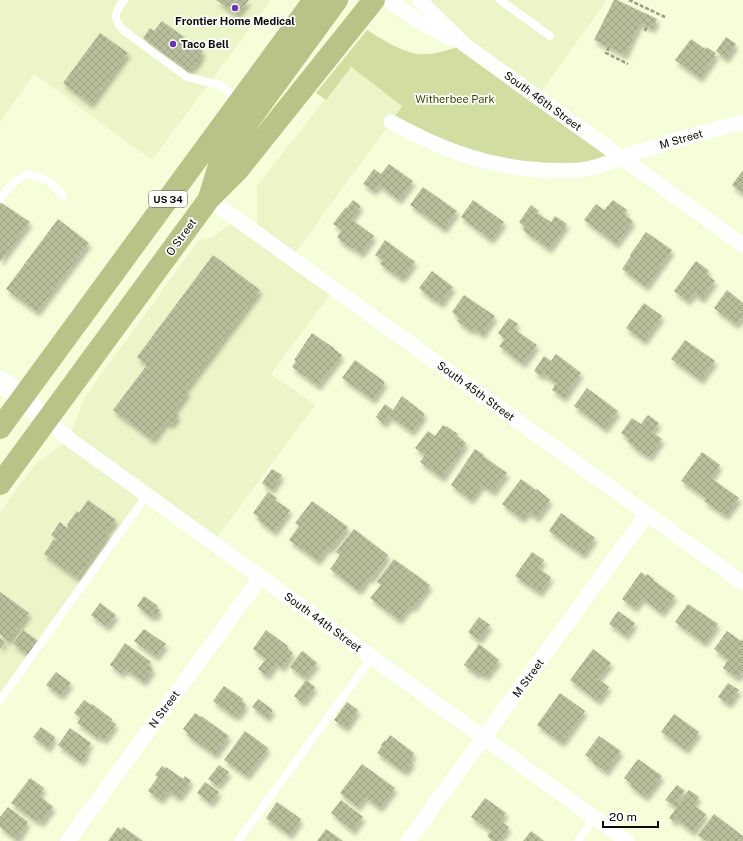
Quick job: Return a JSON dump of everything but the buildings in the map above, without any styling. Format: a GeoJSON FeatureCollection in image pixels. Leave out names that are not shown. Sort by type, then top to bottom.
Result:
{"type":"FeatureCollection","features":[{"type":"Feature","properties":{"kind":"main road","name":"US 34"},"geometry":{"type":"LineString","coordinates":[[0,428],[314,0]]}},
{"type":"Feature","properties":{"kind":"main road"},"geometry":{"type":"LineString","coordinates":[[209,199],[221,159],[337,0]]}},
{"type":"Feature","properties":{"kind":"main road","name":"O Street"},"geometry":{"type":"LineString","coordinates":[[0,484],[209,199],[238,170],[374,0]]}},
{"type":"Feature","properties":{"kind":"main road","name":"South 44th Street"},"geometry":{"type":"LineString","coordinates":[[0,381],[47,420]]}},
{"type":"Feature","properties":{"kind":"street","name":"South 46th Street"},"geometry":{"type":"LineString","coordinates":[[388,0],[418,21],[465,45]]}},
{"type":"Feature","properties":{"kind":"street","name":"South 46th Street"},"geometry":{"type":"LineString","coordinates":[[420,0],[465,45],[743,246]]}},
{"type":"Feature","properties":{"kind":"street"},"geometry":{"type":"LineString","coordinates":[[391,122],[422,139],[448,150],[473,159],[498,165],[528,169],[562,171],[580,170],[591,168],[620,158]]}},
{"type":"Feature","properties":{"kind":"street","name":"M Street"},"geometry":{"type":"LineString","coordinates":[[620,158],[666,143],[743,122]]}},
{"type":"Feature","properties":{"kind":"street","name":"South 45th Street"},"geometry":{"type":"LineString","coordinates":[[209,199],[743,583]]}},
{"type":"Feature","properties":{"kind":"street","name":"South 44th Street"},"geometry":{"type":"LineString","coordinates":[[47,420],[65,435],[260,578],[627,841]]}},
{"type":"Feature","properties":{"kind":"street","name":"M Street"},"geometry":{"type":"LineString","coordinates":[[408,841],[647,514]]}},
{"type":"Feature","properties":{"kind":"street","name":"N Street"},"geometry":{"type":"LineString","coordinates":[[68,841],[260,578]]}},
{"type":"Feature","properties":{"kind":"lane"},"geometry":{"type":"LineString","coordinates":[[124,0],[116,10],[115,15],[116,21],[123,30],[187,77],[220,85],[241,100]]}},
{"type":"Feature","properties":{"kind":"lane"},"geometry":{"type":"LineString","coordinates":[[500,0],[550,36]]}},
{"type":"Feature","properties":{"kind":"lane"},"geometry":{"type":"LineString","coordinates":[[0,199],[12,183],[20,177],[29,174],[49,181],[63,196]]}},
{"type":"Feature","properties":{"kind":"lane"},"geometry":{"type":"LineString","coordinates":[[0,700],[147,495]]}},
{"type":"Feature","properties":{"kind":"lane"},"geometry":{"type":"LineString","coordinates":[[238,841],[372,657]]}},
{"type":"Feature","properties":{"kind":"lane"},"geometry":{"type":"LineString","coordinates":[[578,841],[595,817]]}},
{"type":"Feature","properties":{"kind":"path"},"geometry":{"type":"LineString","coordinates":[[629,0],[665,17]]}},
{"type":"Feature","properties":{"kind":"path"},"geometry":{"type":"LineString","coordinates":[[645,31],[647,26]]}},
{"type":"Feature","properties":{"kind":"path"},"geometry":{"type":"LineString","coordinates":[[609,47],[606,54],[628,64]]}},
{"type":"Feature","properties":{"kind":"shaded area"},"geometry":{"type":"Polygon","coordinates":[[[0,0],[271,0],[152,160],[34,74],[0,122],[0,0]]]}},
{"type":"Feature","properties":{"kind":"shaded area"},"geometry":{"type":"Polygon","coordinates":[[[427,0],[607,0],[537,97],[465,45],[427,0]]]}},
{"type":"Feature","properties":{"kind":"shaded area"},"geometry":{"type":"Polygon","coordinates":[[[350,67],[403,106],[291,258],[334,289],[271,374],[315,405],[213,543],[147,496],[0,700],[0,512],[35,464],[69,439],[84,398],[199,240],[211,238],[237,220],[257,234],[257,186],[350,67]]]}},
{"type":"Feature","properties":{"kind":"green space","name":"Witherbee Park"},"geometry":{"type":"Polygon","coordinates":[[[367,30],[396,47],[413,53],[438,53],[465,45],[620,158],[528,169],[391,122],[402,106],[351,67],[326,100],[316,93],[367,30]]]}},
{"type":"Feature","properties":{"kind":"place","name":"Frontier Home Medical"},"geometry":{"type":"Point","coordinates":[235,8]}},
{"type":"Feature","properties":{"kind":"place","name":"Taco Bell"},"geometry":{"type":"Point","coordinates":[173,44]}}]}
